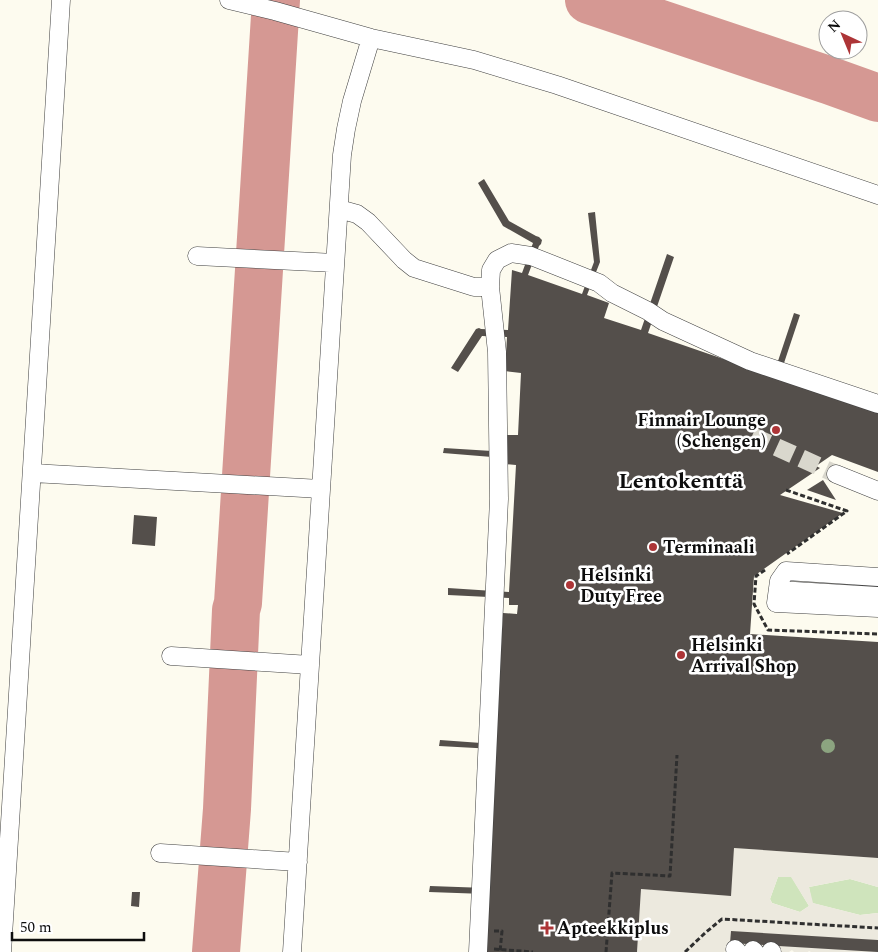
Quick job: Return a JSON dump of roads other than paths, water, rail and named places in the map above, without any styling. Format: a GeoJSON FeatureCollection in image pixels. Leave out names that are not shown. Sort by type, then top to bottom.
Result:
{"type":"FeatureCollection","features":[{"type":"Feature","properties":{"kind":"street"},"geometry":{"type":"LineString","coordinates":[[2,952],[61,0]]}},
{"type":"Feature","properties":{"kind":"street"},"geometry":{"type":"LineString","coordinates":[[229,0],[276,11],[371,38],[474,60],[548,82],[878,195]]}},
{"type":"Feature","properties":{"kind":"street"},"geometry":{"type":"LineString","coordinates":[[292,952],[342,156],[352,101],[371,38]]}},
{"type":"Feature","properties":{"kind":"street"},"geometry":{"type":"LineString","coordinates":[[338,209],[357,214],[368,222],[414,268],[474,287],[490,287]]}},
{"type":"Feature","properties":{"kind":"street"},"geometry":{"type":"LineString","coordinates":[[483,950],[498,499],[497,352],[490,287],[491,270],[497,260],[511,253],[531,256],[599,282],[612,293],[664,321],[750,361],[878,404]]}},
{"type":"Feature","properties":{"kind":"street"},"geometry":{"type":"LineString","coordinates":[[197,256],[335,263]]}},
{"type":"Feature","properties":{"kind":"street"},"geometry":{"type":"LineString","coordinates":[[32,473],[321,489]]}},
{"type":"Feature","properties":{"kind":"street"},"geometry":{"type":"LineString","coordinates":[[836,474],[878,491]]}},
{"type":"Feature","properties":{"kind":"street"},"geometry":{"type":"LineString","coordinates":[[786,571],[877,593],[776,603],[778,586],[786,571]]}},
{"type":"Feature","properties":{"kind":"street"},"geometry":{"type":"LineString","coordinates":[[171,656],[310,665]]}},
{"type":"Feature","properties":{"kind":"street"},"geometry":{"type":"LineString","coordinates":[[160,853],[298,862]]}},
{"type":"Feature","properties":{"kind":"tunnel"},"geometry":{"type":"LineString","coordinates":[[752,436],[836,474]]}},
{"type":"Feature","properties":{"kind":"place","name":"Finnair Lounge (Schengen)"},"geometry":{"type":"Point","coordinates":[776,430]}},
{"type":"Feature","properties":{"kind":"place","name":"Terminaali"},"geometry":{"type":"Point","coordinates":[653,547]}},
{"type":"Feature","properties":{"kind":"place","name":"Helsinki Duty Free"},"geometry":{"type":"Point","coordinates":[570,585]}},
{"type":"Feature","properties":{"kind":"place","name":"Helsinki Arrival Shop"},"geometry":{"type":"Point","coordinates":[681,655]}},
{"type":"Feature","properties":{"kind":"place","name":"Apteekkiplus"},"geometry":{"type":"Point","coordinates":[547,928]}},
{"type":"Feature","properties":{"kind":"district","name":"Lentokenttä"},"geometry":{"type":"Point","coordinates":[681,480]}}]}
